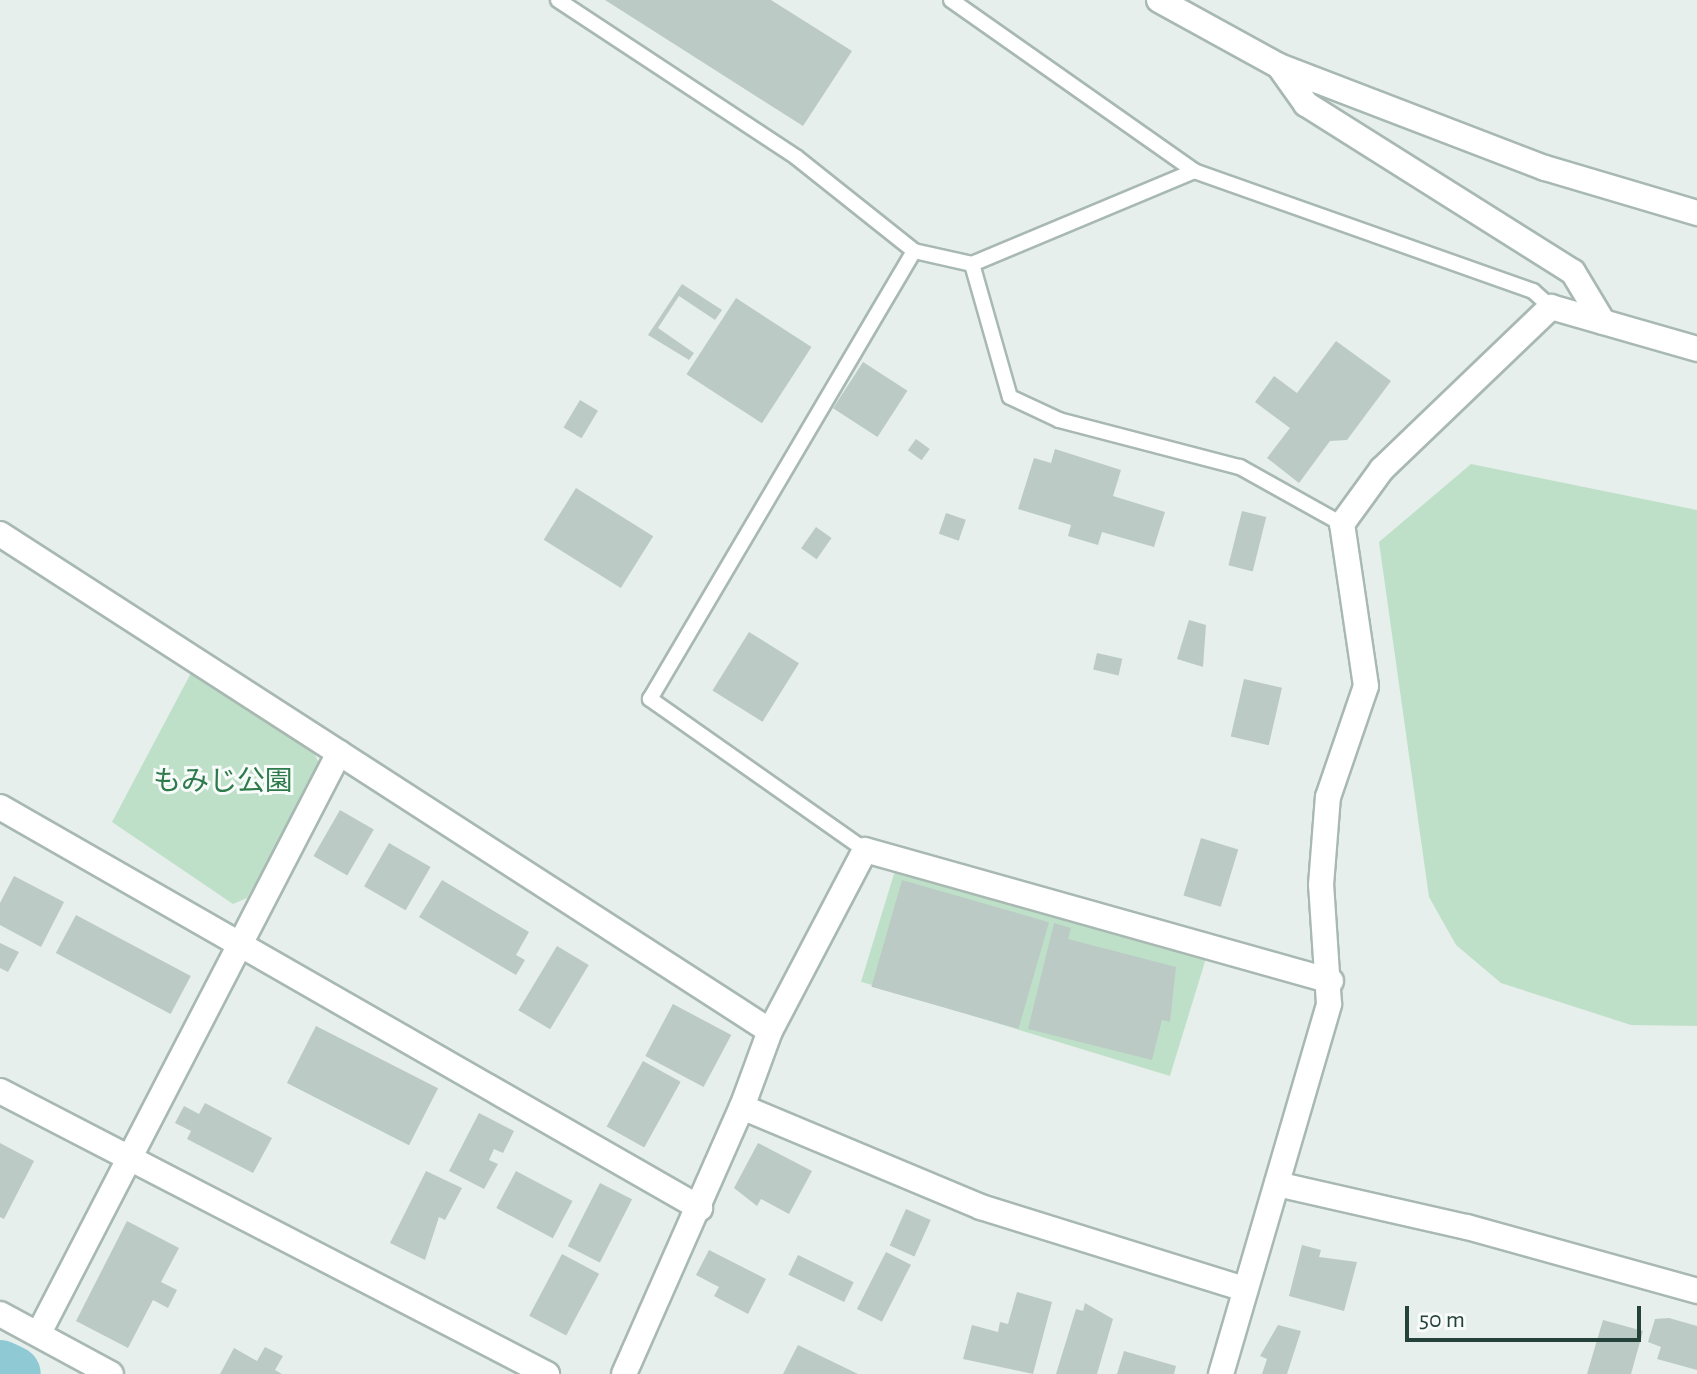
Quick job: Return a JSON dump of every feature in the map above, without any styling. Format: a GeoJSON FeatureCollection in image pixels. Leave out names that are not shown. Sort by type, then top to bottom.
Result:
{"type":"FeatureCollection","features":[{"type":"Feature","properties":{"kind":"street"},"geometry":{"type":"LineString","coordinates":[[1159,0],[1279,66],[1545,168],[1697,213]]}},
{"type":"Feature","properties":{"kind":"street"},"geometry":{"type":"LineString","coordinates":[[1279,66],[1306,104],[1573,272],[1603,322]]}},
{"type":"Feature","properties":{"kind":"street"},"geometry":{"type":"LineString","coordinates":[[1221,1374],[1277,1184],[1331,981],[1321,885],[1328,797],[1366,686],[1342,524],[1382,469],[1551,307],[1697,349]]}},
{"type":"Feature","properties":{"kind":"street"},"geometry":{"type":"LineString","coordinates":[[0,534],[770,1031]]}},
{"type":"Feature","properties":{"kind":"street"},"geometry":{"type":"LineString","coordinates":[[40,1331],[339,753]]}},
{"type":"Feature","properties":{"kind":"street"},"geometry":{"type":"LineString","coordinates":[[0,807],[700,1208]]}},
{"type":"Feature","properties":{"kind":"street"},"geometry":{"type":"LineString","coordinates":[[624,1374],[700,1208],[770,1031],[865,850],[1331,981]]}},
{"type":"Feature","properties":{"kind":"street"},"geometry":{"type":"LineString","coordinates":[[0,1091],[547,1374]]}},
{"type":"Feature","properties":{"kind":"street"},"geometry":{"type":"LineString","coordinates":[[742,1107],[981,1207],[1245,1289]]}},
{"type":"Feature","properties":{"kind":"street"},"geometry":{"type":"LineString","coordinates":[[1277,1184],[1467,1227],[1697,1291]]}},
{"type":"Feature","properties":{"kind":"street"},"geometry":{"type":"LineString","coordinates":[[0,1314],[40,1331],[111,1374]]}},
{"type":"Feature","properties":{"kind":"lane"},"geometry":{"type":"LineString","coordinates":[[558,0],[796,157],[914,251],[972,264],[1194,171]]}},
{"type":"Feature","properties":{"kind":"lane"},"geometry":{"type":"LineString","coordinates":[[951,0],[1194,171],[1533,291],[1551,307]]}},
{"type":"Feature","properties":{"kind":"lane"},"geometry":{"type":"LineString","coordinates":[[865,850],[650,699],[914,251]]}},
{"type":"Feature","properties":{"kind":"lane"},"geometry":{"type":"LineString","coordinates":[[972,264],[1010,397],[1059,420],[1240,467],[1342,524]]}},
{"type":"Feature","properties":{"kind":"green space"},"geometry":{"type":"Polygon","coordinates":[[[1471,464],[1697,510],[1697,1026],[1631,1025],[1501,983],[1456,945],[1429,897],[1379,542],[1471,464]]]}},
{"type":"Feature","properties":{"kind":"green space","name":"もみじ公園"},"geometry":{"type":"Polygon","coordinates":[[[191,673],[310,744],[321,768],[247,898],[233,904],[112,822],[191,673]]]}},
{"type":"Feature","properties":{"kind":"green space"},"geometry":{"type":"Polygon","coordinates":[[[897,864],[1206,958],[1170,1076],[861,982],[897,864]]]}},
{"type":"Feature","properties":{"kind":"building"},"geometry":{"type":"Polygon","coordinates":[[[605,0],[771,0],[852,51],[803,126],[605,0]]]}},
{"type":"Feature","properties":{"kind":"building"},"geometry":{"type":"Polygon","coordinates":[[[682,284],[722,310],[715,320],[679,296],[658,328],[694,353],[689,360],[648,335],[682,284]]]}},
{"type":"Feature","properties":{"kind":"building"},"geometry":{"type":"Polygon","coordinates":[[[736,298],[811,347],[762,423],[686,374],[736,298]]]}},
{"type":"Feature","properties":{"kind":"building"},"geometry":{"type":"Polygon","coordinates":[[[1336,341],[1391,381],[1347,440],[1330,441],[1299,483],[1267,458],[1290,428],[1255,402],[1274,376],[1297,393],[1336,341]]]}},
{"type":"Feature","properties":{"kind":"building"},"geometry":{"type":"Polygon","coordinates":[[[863,362],[907,391],[877,437],[833,408],[863,362]]]}},
{"type":"Feature","properties":{"kind":"building"},"geometry":{"type":"Polygon","coordinates":[[[580,400],[598,411],[582,438],[564,427],[580,400]]]}},
{"type":"Feature","properties":{"kind":"building"},"geometry":{"type":"Polygon","coordinates":[[[916,439],[930,449],[922,460],[908,450],[916,439]]]}},
{"type":"Feature","properties":{"kind":"building"},"geometry":{"type":"Polygon","coordinates":[[[1055,449],[1121,470],[1113,496],[1165,512],[1154,547],[1102,532],[1098,545],[1068,536],[1071,525],[1018,509],[1034,458],[1051,463],[1055,449]]]}},
{"type":"Feature","properties":{"kind":"building"},"geometry":{"type":"Polygon","coordinates":[[[576,488],[653,536],[621,588],[544,540],[576,488]]]}},
{"type":"Feature","properties":{"kind":"building"},"geometry":{"type":"Polygon","coordinates":[[[1242,511],[1266,517],[1253,571],[1228,565],[1242,511]]]}},
{"type":"Feature","properties":{"kind":"building"},"geometry":{"type":"Polygon","coordinates":[[[946,513],[966,520],[959,541],[939,534],[946,513]]]}},
{"type":"Feature","properties":{"kind":"building"},"geometry":{"type":"Polygon","coordinates":[[[816,527],[832,538],[817,559],[801,548],[816,527]]]}},
{"type":"Feature","properties":{"kind":"building"},"geometry":{"type":"Polygon","coordinates":[[[1189,620],[1206,625],[1203,667],[1177,659],[1189,620]]]}},
{"type":"Feature","properties":{"kind":"building"},"geometry":{"type":"Polygon","coordinates":[[[749,632],[799,663],[762,722],[712,691],[749,632]]]}},
{"type":"Feature","properties":{"kind":"building"},"geometry":{"type":"Polygon","coordinates":[[[1097,653],[1122,659],[1119,675],[1093,670],[1097,653]]]}},
{"type":"Feature","properties":{"kind":"building"},"geometry":{"type":"Polygon","coordinates":[[[1244,679],[1282,688],[1269,745],[1231,736],[1244,679]]]}},
{"type":"Feature","properties":{"kind":"building"},"geometry":{"type":"Polygon","coordinates":[[[340,810],[374,830],[347,875],[314,856],[340,810]]]}},
{"type":"Feature","properties":{"kind":"building"},"geometry":{"type":"Polygon","coordinates":[[[1201,838],[1238,849],[1221,907],[1183,895],[1201,838]]]}},
{"type":"Feature","properties":{"kind":"building"},"geometry":{"type":"Polygon","coordinates":[[[389,843],[431,867],[406,910],[364,886],[389,843]]]}},
{"type":"Feature","properties":{"kind":"building"},"geometry":{"type":"Polygon","coordinates":[[[14,876],[64,902],[41,947],[0,925],[0,903],[14,876]]]}},
{"type":"Feature","properties":{"kind":"building"},"geometry":{"type":"Polygon","coordinates":[[[442,880],[529,932],[516,955],[525,960],[516,975],[419,917],[442,880]]]}},
{"type":"Feature","properties":{"kind":"building"},"geometry":{"type":"Polygon","coordinates":[[[902,880],[1049,922],[1018,1029],[871,987],[902,880]]]}},
{"type":"Feature","properties":{"kind":"building"},"geometry":{"type":"Polygon","coordinates":[[[76,915],[191,976],[171,1014],[56,953],[76,915]]]}},
{"type":"Feature","properties":{"kind":"building"},"geometry":{"type":"Polygon","coordinates":[[[1054,923],[1071,928],[1068,939],[1176,967],[1170,1022],[1162,1020],[1152,1060],[1028,1029],[1054,923]]]}},
{"type":"Feature","properties":{"kind":"building"},"geometry":{"type":"Polygon","coordinates":[[[0,943],[19,952],[8,972],[0,968],[0,943]]]}},
{"type":"Feature","properties":{"kind":"building"},"geometry":{"type":"Polygon","coordinates":[[[557,946],[589,965],[550,1029],[518,1010],[557,946]]]}},
{"type":"Feature","properties":{"kind":"building"},"geometry":{"type":"Polygon","coordinates":[[[673,1004],[731,1035],[704,1087],[645,1056],[673,1004]]]}},
{"type":"Feature","properties":{"kind":"building"},"geometry":{"type":"Polygon","coordinates":[[[316,1026],[438,1088],[409,1145],[287,1083],[316,1026]]]}},
{"type":"Feature","properties":{"kind":"building"},"geometry":{"type":"Polygon","coordinates":[[[643,1061],[681,1082],[644,1147],[607,1127],[643,1061]]]}},
{"type":"Feature","properties":{"kind":"building"},"geometry":{"type":"Polygon","coordinates":[[[205,1103],[272,1138],[253,1173],[187,1139],[191,1131],[175,1123],[184,1106],[199,1114],[205,1103]]]}},
{"type":"Feature","properties":{"kind":"building"},"geometry":{"type":"Polygon","coordinates":[[[479,1113],[514,1131],[503,1153],[494,1149],[489,1160],[498,1164],[484,1189],[449,1171],[479,1113]]]}},
{"type":"Feature","properties":{"kind":"building"},"geometry":{"type":"Polygon","coordinates":[[[0,1143],[34,1161],[4,1219],[0,1217],[0,1143]]]}},
{"type":"Feature","properties":{"kind":"building"},"geometry":{"type":"Polygon","coordinates":[[[758,1143],[812,1171],[789,1214],[761,1199],[757,1206],[734,1188],[758,1143]]]}},
{"type":"Feature","properties":{"kind":"building"},"geometry":{"type":"Polygon","coordinates":[[[426,1171],[462,1188],[445,1220],[439,1217],[425,1260],[390,1243],[426,1171]]]}},
{"type":"Feature","properties":{"kind":"building"},"geometry":{"type":"Polygon","coordinates":[[[516,1171],[573,1201],[553,1238],[496,1208],[516,1171]]]}},
{"type":"Feature","properties":{"kind":"building"},"geometry":{"type":"Polygon","coordinates":[[[600,1183],[632,1199],[600,1263],[568,1246],[600,1183]]]}},
{"type":"Feature","properties":{"kind":"building"},"geometry":{"type":"Polygon","coordinates":[[[906,1209],[931,1220],[914,1257],[890,1246],[906,1209]]]}},
{"type":"Feature","properties":{"kind":"building"},"geometry":{"type":"Polygon","coordinates":[[[127,1221],[179,1248],[161,1282],[177,1290],[168,1308],[153,1300],[128,1348],[76,1321],[127,1221]]]}},
{"type":"Feature","properties":{"kind":"building"},"geometry":{"type":"Polygon","coordinates":[[[1302,1245],[1321,1250],[1319,1257],[1357,1262],[1344,1311],[1289,1296],[1302,1245]]]}},
{"type":"Feature","properties":{"kind":"building"},"geometry":{"type":"Polygon","coordinates":[[[709,1250],[766,1279],[748,1314],[714,1296],[719,1287],[696,1275],[709,1250]]]}},
{"type":"Feature","properties":{"kind":"building"},"geometry":{"type":"Polygon","coordinates":[[[886,1252],[911,1265],[882,1322],[857,1309],[886,1252]]]}},
{"type":"Feature","properties":{"kind":"building"},"geometry":{"type":"Polygon","coordinates":[[[562,1254],[599,1274],[566,1336],[529,1316],[562,1254]]]}},
{"type":"Feature","properties":{"kind":"building"},"geometry":{"type":"Polygon","coordinates":[[[798,1255],[854,1282],[844,1302],[788,1275],[798,1255]]]}},
{"type":"Feature","properties":{"kind":"building"},"geometry":{"type":"Polygon","coordinates":[[[1017,1292],[1052,1302],[1033,1374],[963,1359],[972,1325],[998,1332],[1000,1322],[1008,1324],[1017,1292]]]}},
{"type":"Feature","properties":{"kind":"building"},"geometry":{"type":"Polygon","coordinates":[[[1085,1303],[1113,1319],[1097,1374],[1056,1374],[1076,1309],[1083,1311],[1085,1303]]]}},
{"type":"Feature","properties":{"kind":"building"},"geometry":{"type":"Polygon","coordinates":[[[1669,1318],[1697,1326],[1697,1370],[1657,1359],[1661,1347],[1648,1342],[1655,1319],[1669,1318]]]}},
{"type":"Feature","properties":{"kind":"building"},"geometry":{"type":"Polygon","coordinates":[[[1603,1320],[1643,1331],[1631,1374],[1587,1374],[1603,1320]]]}},
{"type":"Feature","properties":{"kind":"building"},"geometry":{"type":"Polygon","coordinates":[[[1278,1325],[1301,1331],[1287,1374],[1262,1374],[1267,1359],[1260,1356],[1278,1325]]]}},
{"type":"Feature","properties":{"kind":"building"},"geometry":{"type":"Polygon","coordinates":[[[798,1345],[858,1374],[783,1374],[798,1345]]]}},
{"type":"Feature","properties":{"kind":"building"},"geometry":{"type":"Polygon","coordinates":[[[265,1347],[283,1356],[275,1370],[282,1374],[220,1374],[234,1348],[257,1361],[265,1347]]]}},
{"type":"Feature","properties":{"kind":"building"},"geometry":{"type":"Polygon","coordinates":[[[1124,1351],[1176,1366],[1174,1374],[1117,1374],[1124,1351]]]}},
{"type":"Feature","properties":{"kind":"waterway"},"geometry":{"type":"LineString","coordinates":[[0,1368],[13,1374]]}}]}
